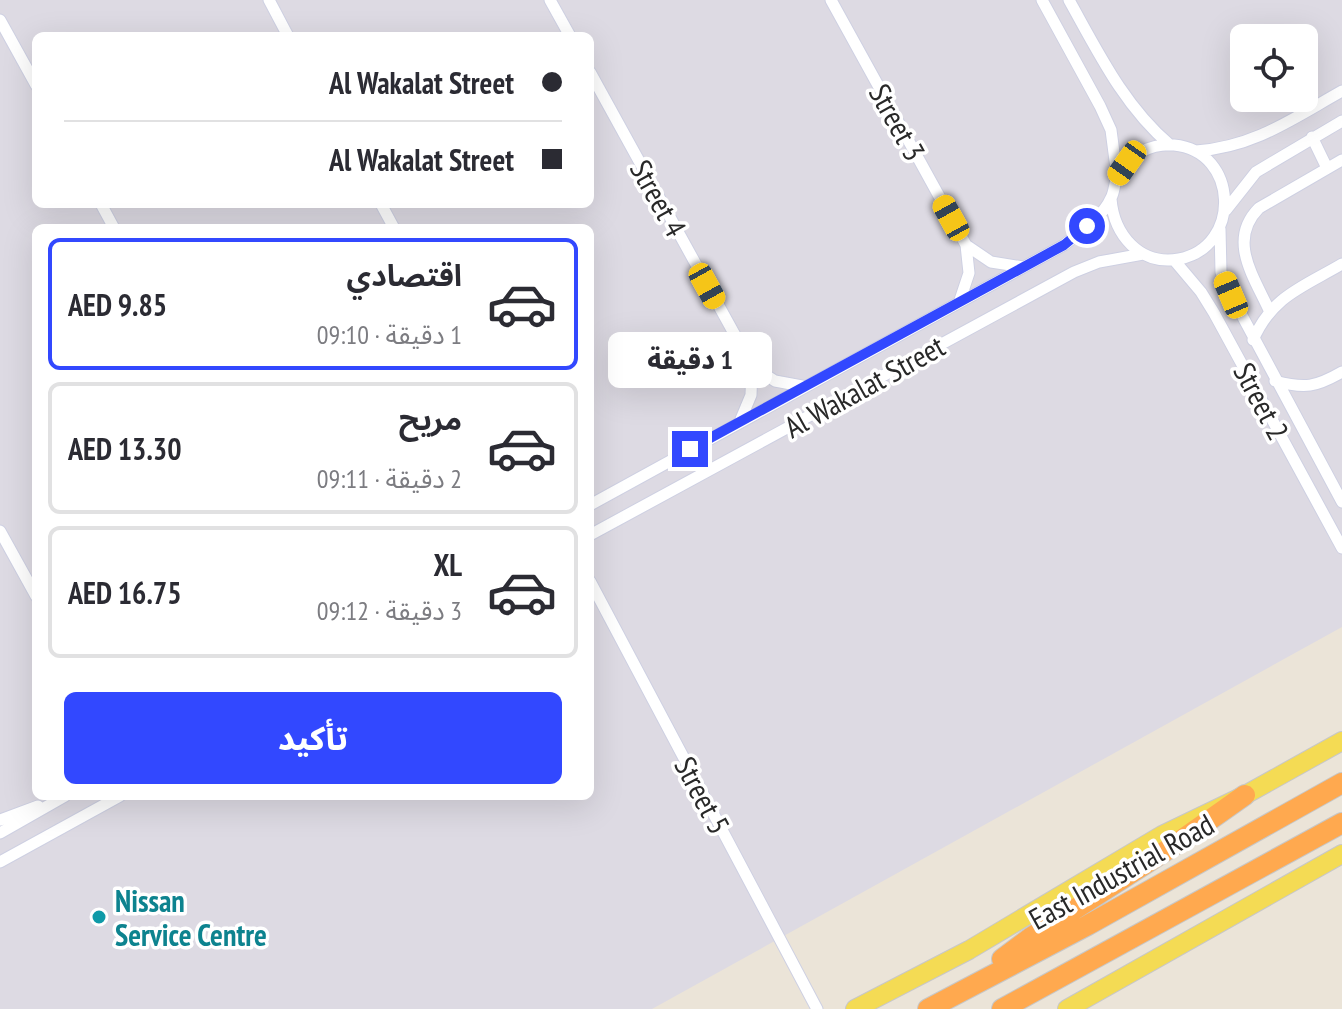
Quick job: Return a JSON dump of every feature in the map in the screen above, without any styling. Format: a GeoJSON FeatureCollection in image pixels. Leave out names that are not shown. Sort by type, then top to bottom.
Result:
{"type":"FeatureCollection","features":[{"type":"Feature","properties":{"kind":"highway","name":"East Industrial Road"},"geometry":{"type":"LineString","coordinates":[[928,1009],[1088,925],[1342,783]]}},
{"type":"Feature","properties":{"kind":"highway"},"geometry":{"type":"LineString","coordinates":[[961,991],[1030,938],[1170,848],[1245,795]]}},
{"type":"Feature","properties":{"kind":"highway"},"geometry":{"type":"LineString","coordinates":[[1002,1009],[1342,823]]}},
{"type":"Feature","properties":{"kind":"highway"},"geometry":{"type":"LineString","coordinates":[[1027,1009],[1107,951]]}},
{"type":"Feature","properties":{"kind":"main road"},"geometry":{"type":"LineString","coordinates":[[855,1009],[969,950],[1162,835],[1245,795],[1342,741]]}},
{"type":"Feature","properties":{"kind":"main road"},"geometry":{"type":"LineString","coordinates":[[1067,1009],[1342,854]]}},
{"type":"Feature","properties":{"kind":"street"},"geometry":{"type":"LineString","coordinates":[[269,0],[286,32]]}},
{"type":"Feature","properties":{"kind":"street"},"geometry":{"type":"LineString","coordinates":[[550,0],[568,32]]}},
{"type":"Feature","properties":{"kind":"street","name":"Street 3"},"geometry":{"type":"LineString","coordinates":[[831,0],[966,245],[969,273],[960,300]]}},
{"type":"Feature","properties":{"kind":"street"},"geometry":{"type":"LineString","coordinates":[[1042,0],[1111,130],[1117,176],[1111,199],[1113,215],[1119,231],[1129,244],[1143,254],[1174,260],[1201,250],[1220,229],[1226,211],[1256,172],[1342,121]]}},
{"type":"Feature","properties":{"kind":"street"},"geometry":{"type":"LineString","coordinates":[[1071,0],[1138,116],[1170,145]]}},
{"type":"Feature","properties":{"kind":"street"},"geometry":{"type":"LineString","coordinates":[[0,20],[32,78]]}},
{"type":"Feature","properties":{"kind":"street","name":"Street 4"},"geometry":{"type":"LineString","coordinates":[[594,79],[752,366]]}},
{"type":"Feature","properties":{"kind":"street"},"geometry":{"type":"LineString","coordinates":[[1117,176],[1139,153],[1154,146],[1170,145],[1196,151],[1229,148],[1258,138],[1342,91]]}},
{"type":"Feature","properties":{"kind":"street"},"geometry":{"type":"LineString","coordinates":[[1312,137],[1327,168]]}},
{"type":"Feature","properties":{"kind":"street"},"geometry":{"type":"LineString","coordinates":[[1196,151],[1210,162],[1220,176],[1226,211]]}},
{"type":"Feature","properties":{"kind":"street"},"geometry":{"type":"LineString","coordinates":[[1269,310],[1243,253],[1245,228],[1250,217],[1259,208],[1342,160]]}},
{"type":"Feature","properties":{"kind":"street","name":"Al Wakalat Street"},"geometry":{"type":"LineString","coordinates":[[594,503],[1064,245],[1087,226],[1111,199]]}},
{"type":"Feature","properties":{"kind":"street","name":"Street 2"},"geometry":{"type":"LineString","coordinates":[[1220,229],[1221,272],[1253,340],[1342,502]]}},
{"type":"Feature","properties":{"kind":"street"},"geometry":{"type":"LineString","coordinates":[[966,245],[991,262],[1023,267]]}},
{"type":"Feature","properties":{"kind":"street","name":"Al Wakalat Street"},"geometry":{"type":"LineString","coordinates":[[594,533],[1074,272],[1099,262],[1143,254]]}},
{"type":"Feature","properties":{"kind":"street","name":"Street 2"},"geometry":{"type":"LineString","coordinates":[[1174,260],[1214,313],[1342,548]]}},
{"type":"Feature","properties":{"kind":"street"},"geometry":{"type":"LineString","coordinates":[[1253,340],[1269,310],[1281,299],[1342,264]]}},
{"type":"Feature","properties":{"kind":"street"},"geometry":{"type":"LineString","coordinates":[[752,366],[775,381],[803,386]]}},
{"type":"Feature","properties":{"kind":"street"},"geometry":{"type":"LineString","coordinates":[[740,421],[751,395],[752,366]]}},
{"type":"Feature","properties":{"kind":"street"},"geometry":{"type":"LineString","coordinates":[[1275,381],[1306,387],[1320,385],[1342,372]]}},
{"type":"Feature","properties":{"kind":"street"},"geometry":{"type":"LineString","coordinates":[[0,531],[32,589]]}},
{"type":"Feature","properties":{"kind":"street","name":"Street 5"},"geometry":{"type":"LineString","coordinates":[[594,589],[817,1009]]}},
{"type":"Feature","properties":{"kind":"street"},"geometry":{"type":"LineString","coordinates":[[0,820],[55,800]]}},
{"type":"Feature","properties":{"kind":"street"},"geometry":{"type":"LineString","coordinates":[[0,833],[58,800]]}},
{"type":"Feature","properties":{"kind":"street"},"geometry":{"type":"LineString","coordinates":[[0,862],[113,800]]}},
{"type":"Feature","properties":{"kind":"shaded area"},"geometry":{"type":"Polygon","coordinates":[[[0,0],[1342,0],[1342,627],[652,1009],[0,1009],[0,0]]]}},
{"type":"Feature","properties":{"kind":"place","name":"Nissan Service Centre"},"geometry":{"type":"Point","coordinates":[99,917]}},
{"type":"Feature","properties":{"kind":"route"},"geometry":{"type":"LineString","coordinates":[[690,449],[1064,245],[1087,226]]}}]}
